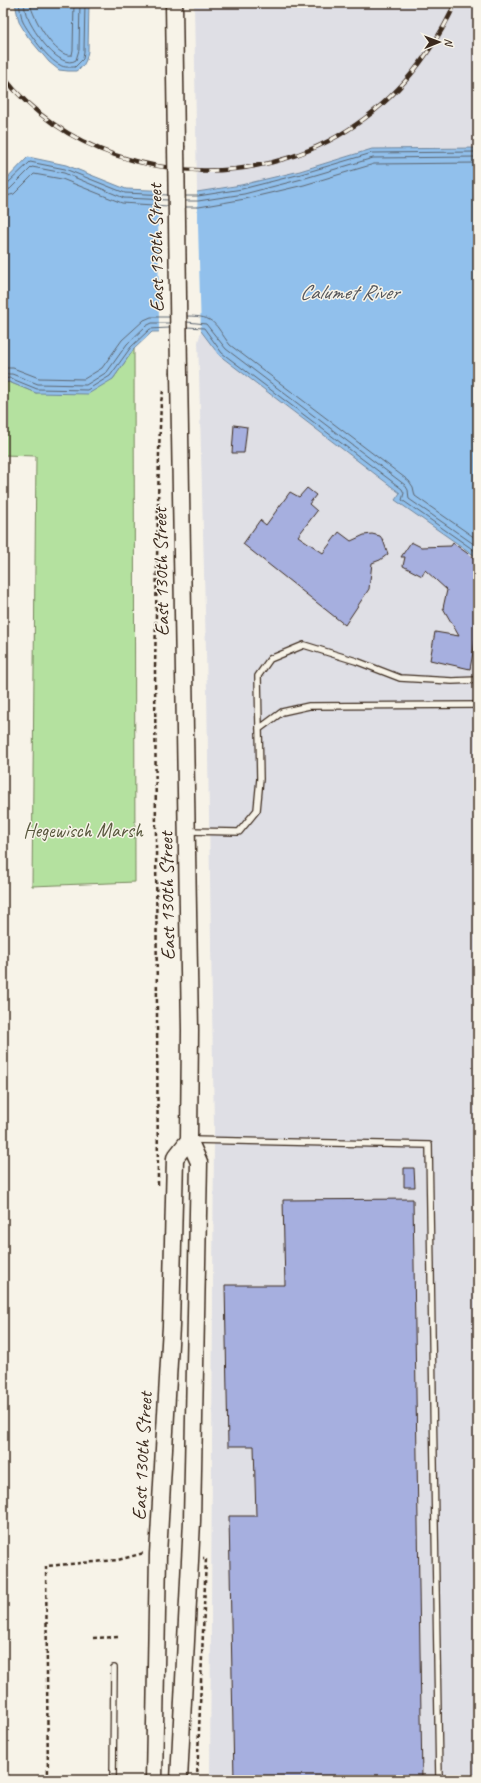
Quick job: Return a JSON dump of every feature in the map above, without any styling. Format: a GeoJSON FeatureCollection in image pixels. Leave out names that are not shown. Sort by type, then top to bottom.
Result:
{"type":"FeatureCollection","features":[{"type":"Feature","properties":{"kind":"main road","name":"East 130th Street"},"geometry":{"type":"LineString","coordinates":[[174,3],[190,1030],[189,1140],[200,1162],[192,1521],[180,1780]]}},
{"type":"Feature","properties":{"kind":"main road","name":"East 130th Street"},"geometry":{"type":"LineString","coordinates":[[154,1780],[158,1554],[171,1326],[174,1158],[189,1140]]}},
{"type":"Feature","properties":{"kind":"lane"},"geometry":{"type":"LineString","coordinates":[[187,831],[239,832],[257,810],[260,779],[258,676],[270,659],[304,646],[356,661],[400,678],[452,681],[478,680]]}},
{"type":"Feature","properties":{"kind":"lane"},"geometry":{"type":"LineString","coordinates":[[259,729],[282,712],[309,706],[478,705]]}},
{"type":"Feature","properties":{"kind":"lane"},"geometry":{"type":"LineString","coordinates":[[189,1140],[429,1144],[439,1780]]}},
{"type":"Feature","properties":{"kind":"lane"},"geometry":{"type":"LineString","coordinates":[[113,1780],[114,1668]]}},
{"type":"Feature","properties":{"kind":"path"},"geometry":{"type":"LineString","coordinates":[[158,1186],[155,669],[159,445],[163,386]]}},
{"type":"Feature","properties":{"kind":"path"},"geometry":{"type":"LineString","coordinates":[[48,1780],[46,1566],[118,1560],[144,1553],[144,1545]]}},
{"type":"Feature","properties":{"kind":"path"},"geometry":{"type":"LineString","coordinates":[[197,1780],[206,1561]]}},
{"type":"Feature","properties":{"kind":"path"},"geometry":{"type":"LineString","coordinates":[[93,1638],[121,1637]]}},
{"type":"Feature","properties":{"kind":"shaded area"},"geometry":{"type":"Polygon","coordinates":[[[194,3],[478,3],[478,148],[372,149],[300,171],[241,185],[197,192],[194,3]]]}},
{"type":"Feature","properties":{"kind":"shaded area"},"geometry":{"type":"Polygon","coordinates":[[[201,331],[219,355],[400,493],[395,500],[478,558],[478,1780],[210,1780],[214,1129],[207,692],[198,342],[201,331]]]}},
{"type":"Feature","properties":{"kind":"green space","name":"Hegewisch Marsh"},"geometry":{"type":"Polygon","coordinates":[[[134,349],[135,882],[32,886],[36,456],[3,455],[3,383],[9,382],[36,393],[113,379],[134,349]]]}},
{"type":"Feature","properties":{"kind":"water"},"geometry":{"type":"Polygon","coordinates":[[[15,3],[89,3],[88,51],[83,66],[76,71],[59,70],[49,62],[28,37],[19,22],[15,3]]]}},
{"type":"Feature","properties":{"kind":"water","name":"Calumet River"},"geometry":{"type":"Polygon","coordinates":[[[478,148],[478,558],[395,500],[400,493],[219,355],[201,331],[152,332],[134,349],[113,379],[88,394],[36,393],[9,382],[3,383],[3,183],[28,157],[66,165],[126,189],[197,192],[241,185],[300,171],[372,149],[478,148]]]}},
{"type":"Feature","properties":{"kind":"pier"},"geometry":{"type":"Polygon","coordinates":[[[158,188],[197,190],[201,333],[159,334],[158,188]]]}},
{"type":"Feature","properties":{"kind":"building"},"geometry":{"type":"Polygon","coordinates":[[[234,425],[247,427],[244,453],[232,453],[234,425]]]}},
{"type":"Feature","properties":{"kind":"building"},"geometry":{"type":"Polygon","coordinates":[[[307,488],[316,495],[309,504],[317,511],[298,536],[323,553],[339,532],[351,541],[364,535],[372,534],[380,536],[388,554],[380,560],[372,563],[369,589],[345,625],[243,544],[260,520],[266,525],[290,492],[299,497],[307,488]]]}},
{"type":"Feature","properties":{"kind":"building"},"geometry":{"type":"Polygon","coordinates":[[[411,542],[421,547],[451,546],[453,543],[478,561],[478,625],[470,669],[430,660],[435,632],[459,636],[443,608],[447,590],[425,570],[422,576],[403,566],[405,557],[401,557],[411,542]]]}},
{"type":"Feature","properties":{"kind":"building"},"geometry":{"type":"Polygon","coordinates":[[[404,1168],[414,1168],[415,1187],[404,1187],[404,1168]]]}},
{"type":"Feature","properties":{"kind":"building"},"geometry":{"type":"Polygon","coordinates":[[[413,1199],[422,1780],[234,1780],[229,1516],[256,1516],[254,1446],[228,1446],[225,1285],[285,1285],[283,1200],[413,1199]]]}},
{"type":"Feature","properties":{"kind":"railway"},"geometry":{"type":"LineString","coordinates":[[3,76],[26,102],[53,124],[83,142],[115,155],[159,166],[203,170],[247,167],[289,158],[328,141],[365,118],[398,89],[427,53],[442,29],[455,3]]}}]}
